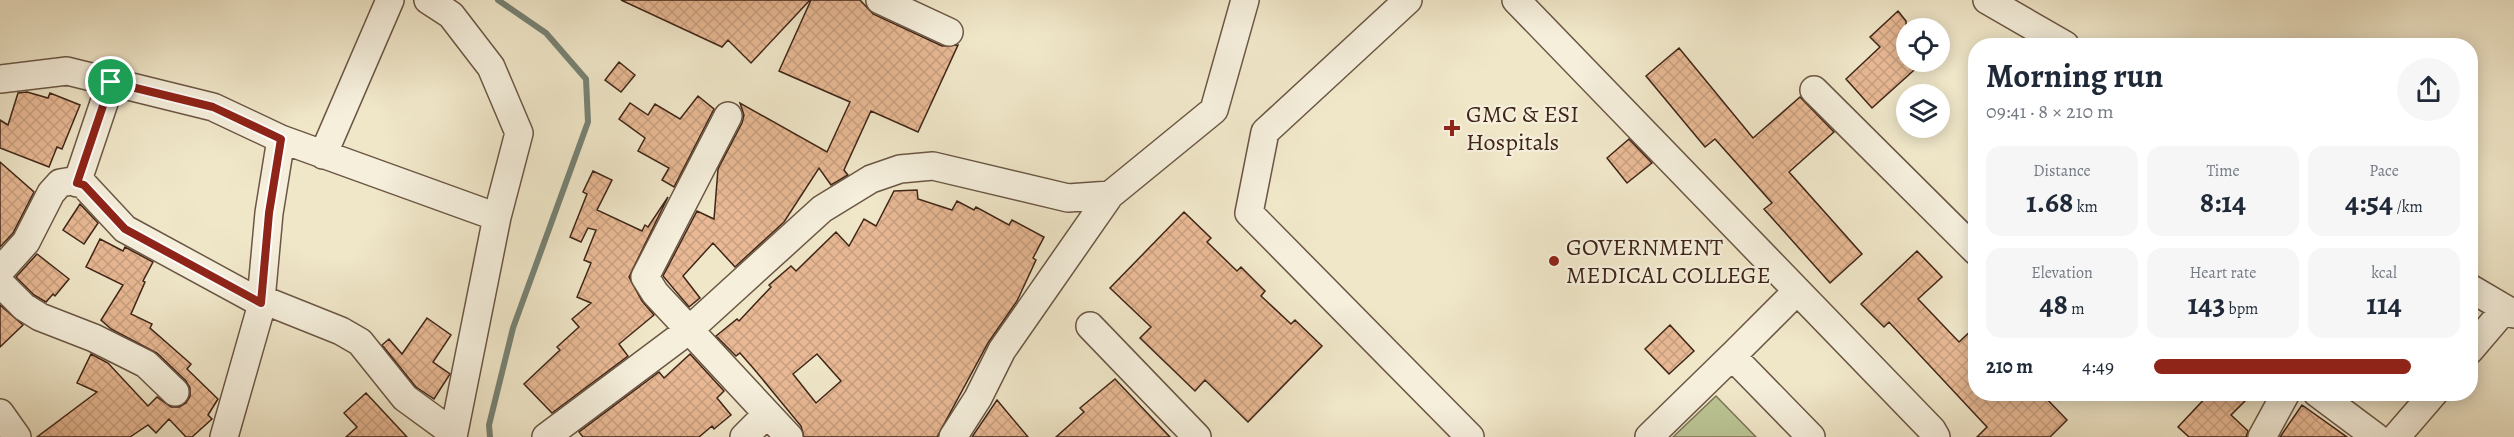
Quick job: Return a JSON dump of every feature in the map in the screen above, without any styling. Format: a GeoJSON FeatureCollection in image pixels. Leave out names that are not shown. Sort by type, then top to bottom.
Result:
{"type":"FeatureCollection","features":[{"type":"Feature","properties":{"kind":"street"},"geometry":{"type":"LineString","coordinates":[[323,155],[390,0]]}},
{"type":"Feature","properties":{"kind":"street"},"geometry":{"type":"LineString","coordinates":[[0,271],[26,242],[51,193],[60,183],[84,185],[125,229],[261,301],[341,331],[360,342],[405,398],[453,435],[497,217],[519,133],[491,67],[451,15],[428,0]]}},
{"type":"Feature","properties":{"kind":"street"},"geometry":{"type":"LineString","coordinates":[[880,0],[949,32]]}},
{"type":"Feature","properties":{"kind":"street"},"geometry":{"type":"LineString","coordinates":[[954,437],[978,398],[1002,350],[1110,195],[1215,110],[1245,0]]}},
{"type":"Feature","properties":{"kind":"street"},"geometry":{"type":"LineString","coordinates":[[1408,0],[1265,132],[1249,213],[1470,437]]}},
{"type":"Feature","properties":{"kind":"street"},"geometry":{"type":"LineString","coordinates":[[1516,0],[1932,430],[1936,437]]}},
{"type":"Feature","properties":{"kind":"street"},"geometry":{"type":"LineString","coordinates":[[1988,0],[2053,38]]}},
{"type":"Feature","properties":{"kind":"street"},"geometry":{"type":"LineString","coordinates":[[0,79],[67,71],[213,107],[281,139],[497,217]]}},
{"type":"Feature","properties":{"kind":"street"},"geometry":{"type":"LineString","coordinates":[[77,183],[111,82]]}},
{"type":"Feature","properties":{"kind":"street"},"geometry":{"type":"LineString","coordinates":[[1814,90],[1968,243]]}},
{"type":"Feature","properties":{"kind":"street"},"geometry":{"type":"LineString","coordinates":[[728,116],[645,277],[655,293],[766,415],[789,437]]}},
{"type":"Feature","properties":{"kind":"street"},"geometry":{"type":"LineString","coordinates":[[224,437],[261,301],[269,213],[281,139]]}},
{"type":"Feature","properties":{"kind":"street"},"geometry":{"type":"LineString","coordinates":[[562,432],[689,330],[822,208],[871,179],[900,169],[933,166],[1068,198],[1110,195]]}},
{"type":"Feature","properties":{"kind":"street"},"geometry":{"type":"LineString","coordinates":[[0,283],[24,307],[40,317],[94,338],[146,364],[175,392]]}},
{"type":"Feature","properties":{"kind":"street"},"geometry":{"type":"LineString","coordinates":[[1649,437],[1797,291]]}},
{"type":"Feature","properties":{"kind":"street"},"geometry":{"type":"LineString","coordinates":[[2478,293],[2510,311],[2478,342]]}},
{"type":"Feature","properties":{"kind":"street"},"geometry":{"type":"LineString","coordinates":[[1090,326],[1197,437]]}},
{"type":"Feature","properties":{"kind":"street"},"geometry":{"type":"LineString","coordinates":[[1732,356],[1811,437]]}},
{"type":"Feature","properties":{"kind":"street"},"geometry":{"type":"LineString","coordinates":[[2262,437],[2282,401]]}},
{"type":"Feature","properties":{"kind":"street"},"geometry":{"type":"LineString","coordinates":[[2328,401],[2376,437]]}},
{"type":"Feature","properties":{"kind":"street"},"geometry":{"type":"LineString","coordinates":[[2396,437],[2427,401]]}},
{"type":"Feature","properties":{"kind":"street"},"geometry":{"type":"LineString","coordinates":[[0,413],[17,437]]}},
{"type":"Feature","properties":{"kind":"street"},"geometry":{"type":"LineString","coordinates":[[744,437],[766,415]]}},
{"type":"Feature","properties":{"kind":"green space"},"geometry":{"type":"Polygon","coordinates":[[[1716,396],[1756,437],[1673,437],[1716,396]]]}},
{"type":"Feature","properties":{"kind":"building"},"geometry":{"type":"Polygon","coordinates":[[[621,0],[810,0],[751,63],[728,40],[722,47],[621,0]]]}},
{"type":"Feature","properties":{"kind":"building"},"geometry":{"type":"Polygon","coordinates":[[[811,0],[860,0],[873,14],[942,46],[958,45],[918,132],[871,111],[844,170],[848,175],[831,185],[819,168],[784,222],[735,267],[713,243],[683,276],[700,298],[689,307],[663,276],[697,211],[714,219],[718,169],[742,123],[744,115],[740,103],[827,152],[850,102],[779,71],[811,0]]]}},
{"type":"Feature","properties":{"kind":"building"},"geometry":{"type":"Polygon","coordinates":[[[1898,11],[1904,18],[1896,18],[1896,72],[1912,72],[1872,108],[1846,79],[1880,47],[1870,37],[1898,11]]]}},
{"type":"Feature","properties":{"kind":"building"},"geometry":{"type":"Polygon","coordinates":[[[1679,48],[1753,138],[1800,97],[1834,132],[1789,172],[1862,254],[1830,283],[1764,209],[1772,203],[1715,139],[1705,147],[1646,76],[1679,48]]]}},
{"type":"Feature","properties":{"kind":"building"},"geometry":{"type":"Polygon","coordinates":[[[619,62],[635,75],[621,92],[605,80],[619,62]]]}},
{"type":"Feature","properties":{"kind":"building"},"geometry":{"type":"Polygon","coordinates":[[[27,92],[48,98],[50,93],[80,105],[62,149],[57,147],[49,167],[0,148],[0,120],[8,125],[18,93],[27,92]]]}},
{"type":"Feature","properties":{"kind":"building"},"geometry":{"type":"Polygon","coordinates":[[[698,96],[714,109],[674,187],[662,180],[669,168],[638,151],[645,138],[619,119],[630,103],[648,115],[655,104],[680,119],[698,96]]]}},
{"type":"Feature","properties":{"kind":"building"},"geometry":{"type":"Polygon","coordinates":[[[1629,139],[1652,163],[1627,183],[1607,158],[1629,139]]]}},
{"type":"Feature","properties":{"kind":"building"},"geometry":{"type":"Polygon","coordinates":[[[0,162],[34,192],[13,233],[0,247],[0,162]]]}},
{"type":"Feature","properties":{"kind":"building"},"geometry":{"type":"Polygon","coordinates":[[[593,171],[612,180],[597,210],[642,231],[645,225],[648,227],[668,197],[629,277],[642,301],[654,315],[619,344],[628,356],[552,413],[524,384],[560,350],[557,347],[579,327],[572,319],[591,303],[577,297],[591,263],[584,260],[596,230],[588,228],[581,242],[570,237],[587,194],[583,192],[593,171]]]}},
{"type":"Feature","properties":{"kind":"building"},"geometry":{"type":"Polygon","coordinates":[[[917,190],[918,199],[952,210],[957,201],[974,210],[976,207],[1009,225],[1012,220],[1044,237],[1033,258],[1036,260],[1017,301],[988,343],[937,437],[804,437],[801,426],[754,369],[740,353],[736,356],[716,336],[737,319],[739,321],[771,287],[769,285],[791,266],[796,271],[836,232],[849,246],[864,219],[876,226],[894,191],[917,190]],[[817,354],[793,374],[816,403],[841,381],[817,354]]]}},
{"type":"Feature","properties":{"kind":"building"},"geometry":{"type":"Polygon","coordinates":[[[80,204],[98,223],[84,244],[63,230],[80,204]]]}},
{"type":"Feature","properties":{"kind":"building"},"geometry":{"type":"Polygon","coordinates":[[[1184,212],[1211,238],[1207,242],[1237,271],[1241,267],[1265,291],[1261,296],[1291,324],[1295,320],[1322,346],[1248,422],[1205,380],[1195,391],[1140,338],[1151,327],[1110,288],[1184,212]]]}},
{"type":"Feature","properties":{"kind":"building"},"geometry":{"type":"Polygon","coordinates":[[[100,239],[123,251],[125,247],[153,262],[143,281],[145,282],[131,314],[152,324],[150,328],[191,364],[187,369],[218,399],[208,415],[212,419],[192,437],[186,437],[169,419],[156,433],[148,425],[130,437],[37,437],[97,392],[77,383],[91,354],[108,363],[148,406],[157,397],[171,407],[179,407],[186,403],[190,396],[190,388],[186,381],[157,353],[111,329],[101,320],[123,285],[86,267],[100,239]]]}},
{"type":"Feature","properties":{"kind":"building"},"geometry":{"type":"Polygon","coordinates":[[[1917,251],[1942,277],[1918,299],[1959,342],[1968,334],[1968,401],[2049,401],[2067,420],[2050,437],[1977,437],[1987,427],[1889,322],[1884,327],[1861,304],[1917,251]]]}},
{"type":"Feature","properties":{"kind":"building"},"geometry":{"type":"Polygon","coordinates":[[[37,254],[69,279],[55,296],[53,294],[46,302],[34,295],[16,277],[37,254]]]}},
{"type":"Feature","properties":{"kind":"building"},"geometry":{"type":"Polygon","coordinates":[[[0,305],[23,325],[0,347],[0,305]]]}},
{"type":"Feature","properties":{"kind":"building"},"geometry":{"type":"Polygon","coordinates":[[[427,318],[451,335],[433,362],[450,374],[434,399],[416,387],[382,345],[389,339],[402,354],[427,318]]]}},
{"type":"Feature","properties":{"kind":"building"},"geometry":{"type":"Polygon","coordinates":[[[1670,325],[1694,351],[1669,374],[1645,349],[1670,325]]]}},
{"type":"Feature","properties":{"kind":"building"},"geometry":{"type":"Polygon","coordinates":[[[690,354],[724,391],[717,398],[731,415],[714,429],[712,426],[699,437],[583,437],[579,432],[659,372],[664,378],[690,354]]]}},
{"type":"Feature","properties":{"kind":"building"},"geometry":{"type":"Polygon","coordinates":[[[1115,379],[1170,437],[1056,437],[1084,412],[1080,408],[1115,379]]]}},
{"type":"Feature","properties":{"kind":"building"},"geometry":{"type":"Polygon","coordinates":[[[366,393],[407,437],[346,437],[357,427],[344,413],[366,393]]]}},
{"type":"Feature","properties":{"kind":"building"},"geometry":{"type":"Polygon","coordinates":[[[997,400],[1028,437],[972,437],[997,400]]]}},
{"type":"Feature","properties":{"kind":"building"},"geometry":{"type":"Polygon","coordinates":[[[2202,401],[2245,401],[2231,415],[2248,431],[2246,437],[2189,437],[2178,427],[2202,401]]]}},
{"type":"Feature","properties":{"kind":"building"},"geometry":{"type":"Polygon","coordinates":[[[2302,405],[2347,437],[2280,437],[2302,405]]]}},
{"type":"Feature","properties":{"kind":"waterway"},"geometry":{"type":"LineString","coordinates":[[490,437],[489,425],[513,328],[588,122],[586,79],[546,33],[498,0]]}},
{"type":"Feature","properties":{"kind":"place","name":"GMC & ESI Hospitals"},"geometry":{"type":"Point","coordinates":[1452,128]}},
{"type":"Feature","properties":{"kind":"place","name":"GOVERNMENT MEDICAL COLLEGE"},"geometry":{"type":"Point","coordinates":[1554,261]}},
{"type":"Feature","properties":{"kind":"route"},"geometry":{"type":"LineString","coordinates":[[111,82],[213,107],[281,139],[269,213],[261,303],[125,229],[84,185],[77,183],[111,82]]}}]}
